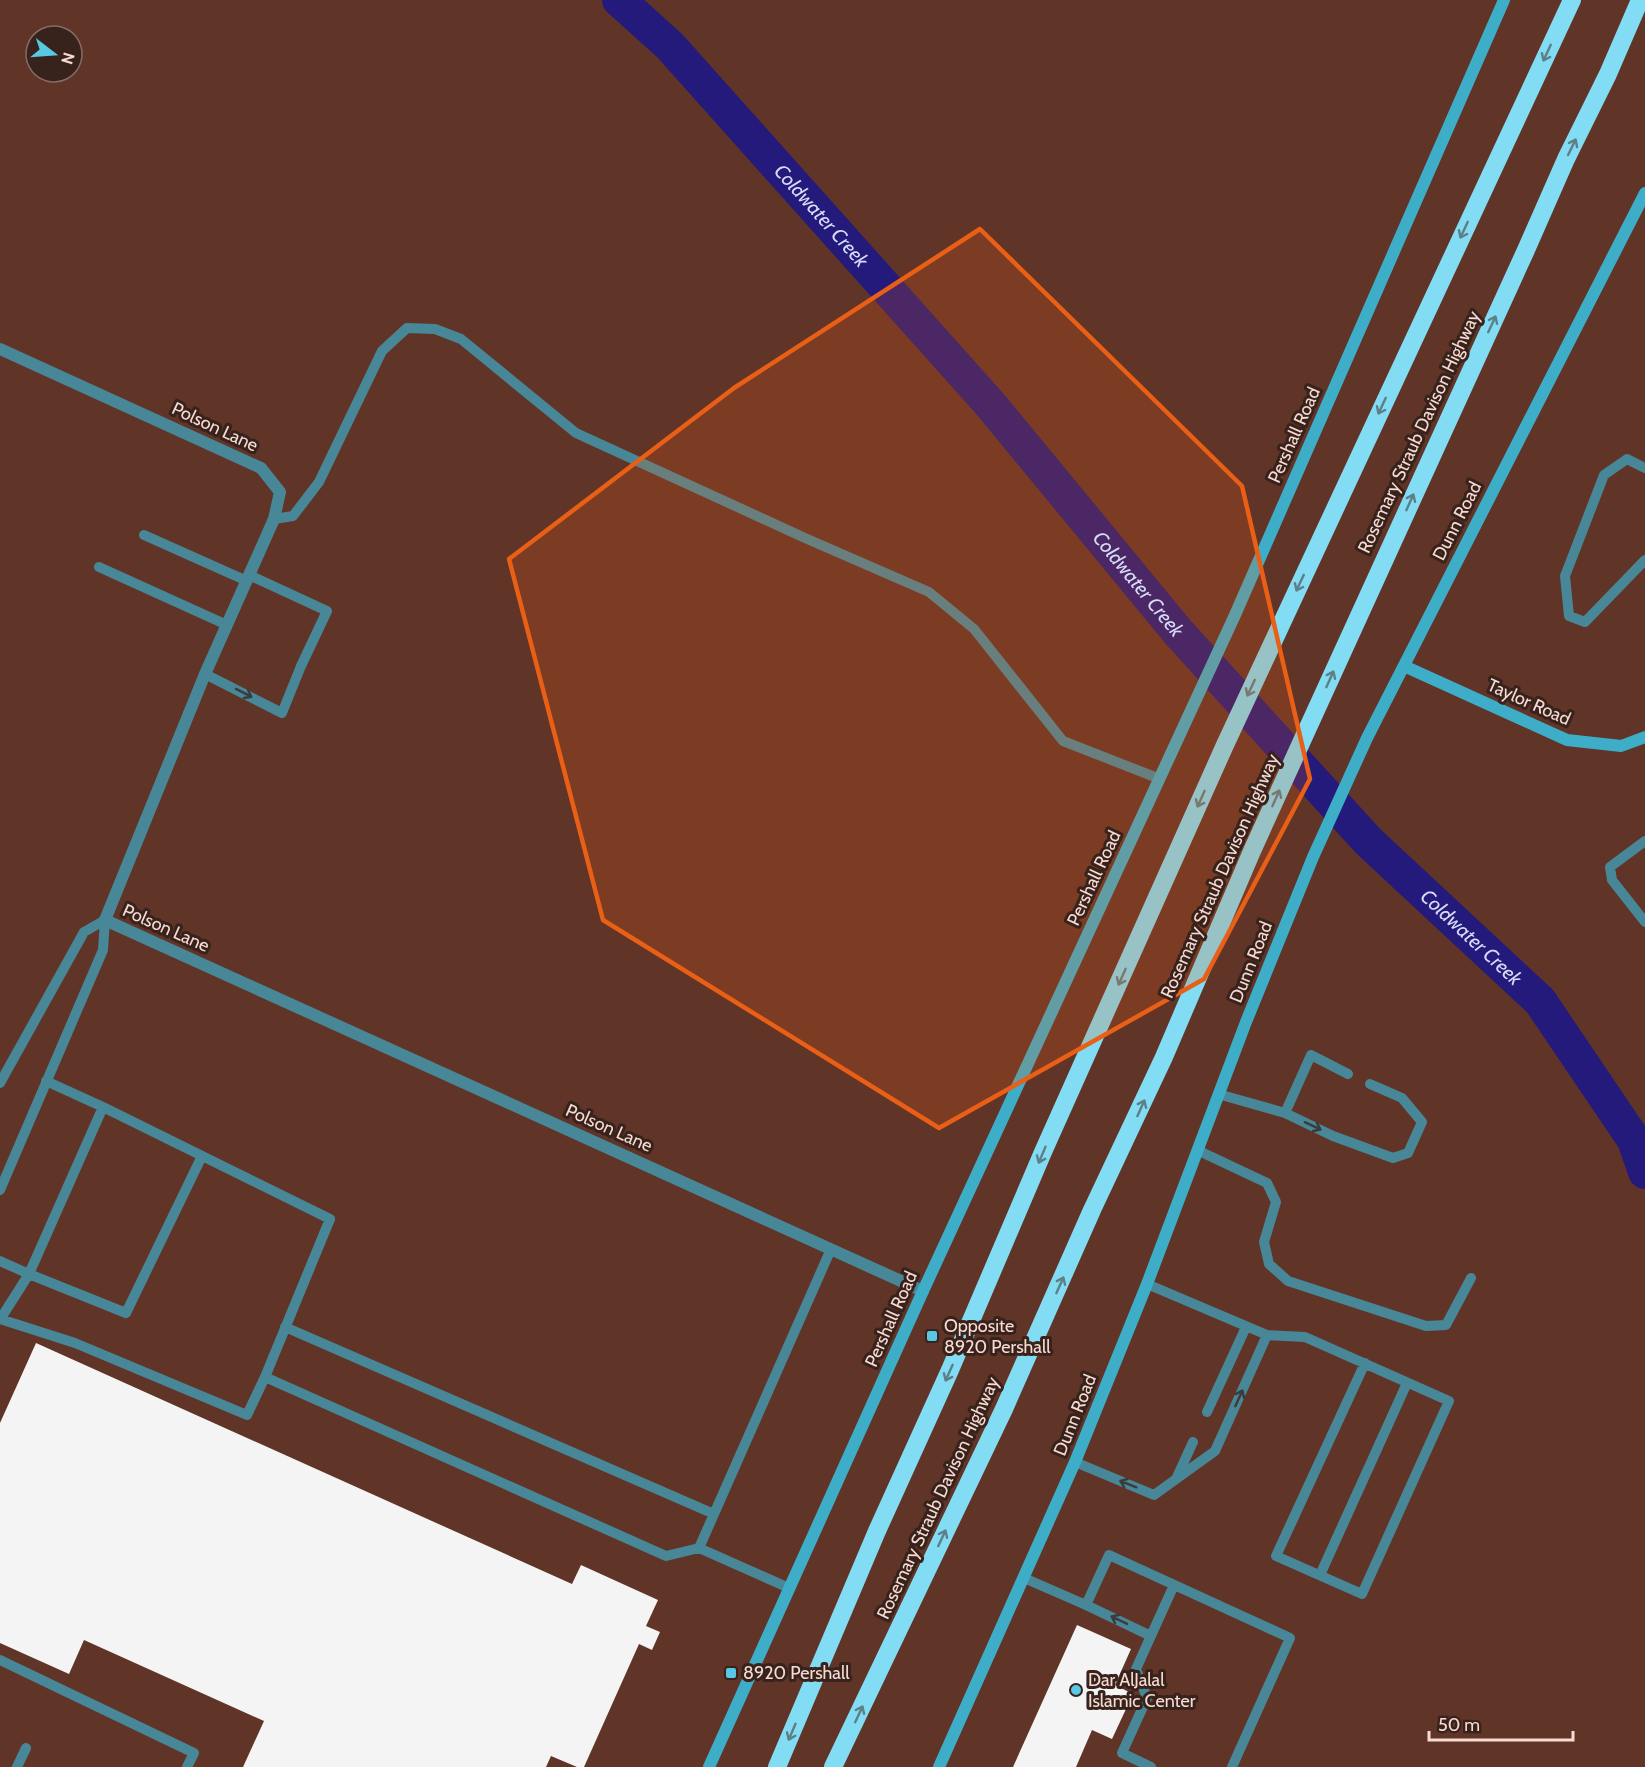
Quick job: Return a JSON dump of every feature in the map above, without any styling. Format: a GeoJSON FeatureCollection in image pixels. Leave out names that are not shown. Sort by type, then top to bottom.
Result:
{"type":"FeatureCollection","features":[{"type":"Feature","properties":{"kind":"highway"},"geometry":{"type":"LineString","coordinates":[[777,1767],[877,1531],[950,1370],[1043,1152],[1225,745],[1572,0]]}},
{"type":"Feature","properties":{"kind":"highway","name":"Rosemary Straub Davison Highway"},"geometry":{"type":"LineString","coordinates":[[833,1767],[1004,1409],[1092,1210],[1164,1057],[1305,732],[1640,0]]}},
{"type":"Feature","properties":{"kind":"street","name":"Pershall Road"},"geometry":{"type":"LineString","coordinates":[[709,1767],[923,1291],[1235,615],[1504,0]]}},
{"type":"Feature","properties":{"kind":"street","name":"Dunn Road"},"geometry":{"type":"LineString","coordinates":[[939,1767],[1076,1462],[1147,1284],[1246,1022],[1313,857],[1367,738],[1645,193]]}},
{"type":"Feature","properties":{"kind":"street","name":"Polson Lane"},"geometry":{"type":"LineString","coordinates":[[0,349],[261,468],[280,492],[274,519],[206,674],[105,920],[923,1291]]}},
{"type":"Feature","properties":{"kind":"street","name":"Taylor Road"},"geometry":{"type":"LineString","coordinates":[[1404,666],[1567,740],[1621,746],[1645,737]]}},
{"type":"Feature","properties":{"kind":"lane"},"geometry":{"type":"LineString","coordinates":[[274,519],[293,516],[319,482],[382,351],[407,328],[435,329],[461,339],[576,433],[929,592],[974,629],[1064,741],[1160,779]]}},
{"type":"Feature","properties":{"kind":"lane"},"geometry":{"type":"LineString","coordinates":[[1645,468],[1627,459],[1604,475],[1565,576],[1569,616],[1585,622],[1645,560]]}},
{"type":"Feature","properties":{"kind":"lane"},"geometry":{"type":"LineString","coordinates":[[144,535],[327,611],[282,713],[206,674]]}},
{"type":"Feature","properties":{"kind":"lane"},"geometry":{"type":"LineString","coordinates":[[99,567],[227,625]]}},
{"type":"Feature","properties":{"kind":"lane"},"geometry":{"type":"LineString","coordinates":[[1645,841],[1610,867],[1612,880],[1645,922]]}},
{"type":"Feature","properties":{"kind":"lane"},"geometry":{"type":"LineString","coordinates":[[0,1190],[103,950],[105,920]]}},
{"type":"Feature","properties":{"kind":"lane"},"geometry":{"type":"LineString","coordinates":[[0,1083],[84,932],[105,920]]}},
{"type":"Feature","properties":{"kind":"lane"},"geometry":{"type":"LineString","coordinates":[[1285,1113],[1311,1055],[1348,1074]]}},
{"type":"Feature","properties":{"kind":"lane"},"geometry":{"type":"LineString","coordinates":[[46,1081],[104,1107],[330,1219],[247,1415],[75,1343],[0,1318],[29,1274],[104,1107]]}},
{"type":"Feature","properties":{"kind":"lane"},"geometry":{"type":"LineString","coordinates":[[1218,1094],[1285,1113],[1333,1136],[1393,1158],[1408,1153],[1422,1122],[1402,1098],[1370,1084]]}},
{"type":"Feature","properties":{"kind":"lane"},"geometry":{"type":"LineString","coordinates":[[1197,1150],[1267,1183],[1276,1202],[1264,1242],[1269,1264],[1288,1281],[1426,1326],[1446,1325],[1472,1278]]}},
{"type":"Feature","properties":{"kind":"lane"},"geometry":{"type":"LineString","coordinates":[[0,1261],[126,1313],[202,1156]]}},
{"type":"Feature","properties":{"kind":"lane"},"geometry":{"type":"LineString","coordinates":[[699,1548],[831,1249]]}},
{"type":"Feature","properties":{"kind":"lane"},"geometry":{"type":"LineString","coordinates":[[1147,1284],[1267,1335],[1305,1337],[1365,1363],[1449,1401],[1362,1594],[1276,1556],[1365,1363]]}},
{"type":"Feature","properties":{"kind":"lane"},"geometry":{"type":"LineString","coordinates":[[285,1327],[714,1514]]}},
{"type":"Feature","properties":{"kind":"lane"},"geometry":{"type":"LineString","coordinates":[[1207,1412],[1246,1327]]}},
{"type":"Feature","properties":{"kind":"lane"},"geometry":{"type":"LineString","coordinates":[[1076,1462],[1155,1495],[1215,1451],[1267,1335]]}},
{"type":"Feature","properties":{"kind":"lane"},"geometry":{"type":"LineString","coordinates":[[265,1377],[666,1556],[699,1548],[789,1588]]}},
{"type":"Feature","properties":{"kind":"lane"},"geometry":{"type":"LineString","coordinates":[[1320,1575],[1407,1383]]}},
{"type":"Feature","properties":{"kind":"lane"},"geometry":{"type":"LineString","coordinates":[[1177,1478],[1193,1442]]}},
{"type":"Feature","properties":{"kind":"lane"},"geometry":{"type":"LineString","coordinates":[[1086,1605],[1109,1555],[1290,1638],[1232,1767]]}},
{"type":"Feature","properties":{"kind":"lane"},"geometry":{"type":"LineString","coordinates":[[1024,1578],[1151,1636]]}},
{"type":"Feature","properties":{"kind":"lane"},"geometry":{"type":"LineString","coordinates":[[1151,1767],[1122,1753],[1147,1698],[1136,1669],[1174,1585]]}},
{"type":"Feature","properties":{"kind":"lane"},"geometry":{"type":"LineString","coordinates":[[0,1660],[194,1753],[187,1767]]}},
{"type":"Feature","properties":{"kind":"lane"},"geometry":{"type":"LineString","coordinates":[[17,1767],[26,1748]]}},
{"type":"Feature","properties":{"kind":"highlighted area"},"geometry":{"type":"Polygon","coordinates":[[[980,229],[1242,486],[1310,779],[1204,979],[939,1128],[603,920],[509,559],[734,388],[980,229]]]}},
{"type":"Feature","properties":{"kind":"building"},"geometry":{"type":"Polygon","coordinates":[[[36,1343],[572,1584],[581,1565],[658,1600],[646,1626],[660,1632],[652,1650],[639,1644],[584,1767],[577,1767],[551,1756],[546,1767],[243,1767],[264,1721],[84,1640],[69,1674],[0,1643],[0,1423],[36,1343]]]}},
{"type":"Feature","properties":{"kind":"building"},"geometry":{"type":"Polygon","coordinates":[[[1077,1625],[1131,1649],[1115,1685],[1133,1694],[1112,1739],[1092,1730],[1076,1767],[1013,1767],[1077,1625]]]}},
{"type":"Feature","properties":{"kind":"waterway","name":"Coldwater Creek"},"geometry":{"type":"LineString","coordinates":[[619,0],[670,46],[990,404],[1178,632],[1368,841],[1540,1001],[1634,1140],[1645,1172]]}},
{"type":"Feature","properties":{"kind":"place","name":"Opposite 8920 Pershall"},"geometry":{"type":"Point","coordinates":[932,1336]}},
{"type":"Feature","properties":{"kind":"place","name":"8920 Pershall"},"geometry":{"type":"Point","coordinates":[731,1673]}},
{"type":"Feature","properties":{"kind":"place","name":"Dar AlJalal Islamic Center"},"geometry":{"type":"Point","coordinates":[1076,1690]}}]}
